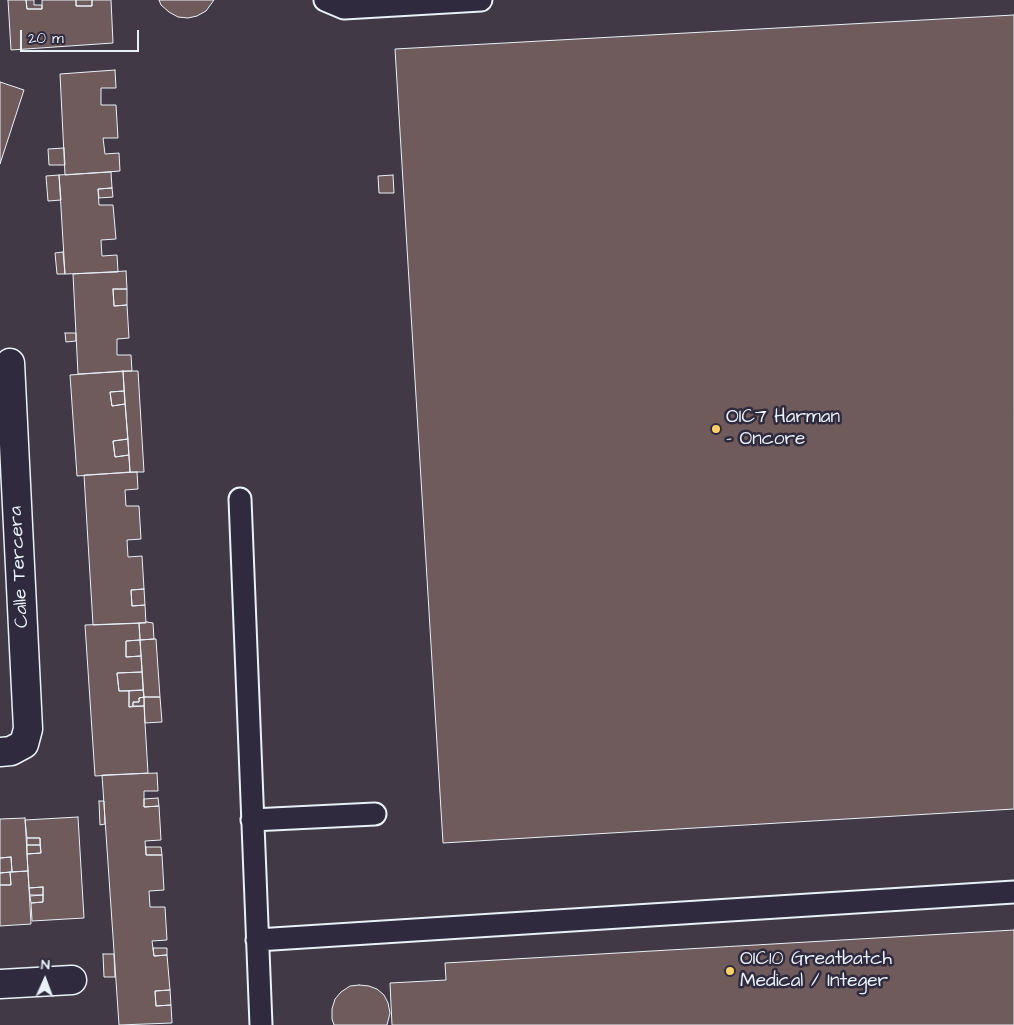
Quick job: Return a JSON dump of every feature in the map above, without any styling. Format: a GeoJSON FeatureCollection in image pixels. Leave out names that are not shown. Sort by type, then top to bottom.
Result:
{"type":"FeatureCollection","features":[{"type":"Feature","properties":{"kind":"street","name":"Calle Tercera"},"geometry":{"type":"LineString","coordinates":[[0,752],[11,751],[24,744],[28,729],[10,363]]}},
{"type":"Feature","properties":{"kind":"street"},"geometry":{"type":"LineString","coordinates":[[0,984],[72,980]]}},
{"type":"Feature","properties":{"kind":"lane"},"geometry":{"type":"LineString","coordinates":[[325,0],[344,8],[481,0]]}},
{"type":"Feature","properties":{"kind":"lane"},"geometry":{"type":"LineString","coordinates":[[240,499],[261,1025]]}},
{"type":"Feature","properties":{"kind":"lane"},"geometry":{"type":"LineString","coordinates":[[252,820],[375,814]]}},
{"type":"Feature","properties":{"kind":"lane"},"geometry":{"type":"LineString","coordinates":[[257,940],[1014,892]]}},
{"type":"Feature","properties":{"kind":"building"},"geometry":{"type":"Polygon","coordinates":[[[8,0],[26,0],[27,9],[42,9],[42,0],[76,0],[76,6],[92,6],[92,0],[111,0],[113,43],[11,50],[8,0]]]}},
{"type":"Feature","properties":{"kind":"building"},"geometry":{"type":"Polygon","coordinates":[[[26,0],[34,0],[34,5],[42,5],[42,9],[27,9],[26,0]]]}},
{"type":"Feature","properties":{"kind":"building"},"geometry":{"type":"Polygon","coordinates":[[[76,0],[92,0],[92,6],[76,6],[76,0]]]}},
{"type":"Feature","properties":{"kind":"building"},"geometry":{"type":"Polygon","coordinates":[[[159,0],[214,0],[206,11],[188,18],[178,17],[169,12],[161,5],[159,0]]]}},
{"type":"Feature","properties":{"kind":"building","name":"OIC7 Harman - Oncore"},"geometry":{"type":"Polygon","coordinates":[[[1014,15],[1014,809],[443,843],[395,49],[1014,15]]]}},
{"type":"Feature","properties":{"kind":"building"},"geometry":{"type":"Polygon","coordinates":[[[115,70],[116,88],[101,88],[101,105],[116,105],[118,138],[103,138],[105,154],[119,153],[120,171],[65,175],[60,74],[115,70]]]}},
{"type":"Feature","properties":{"kind":"building"},"geometry":{"type":"Polygon","coordinates":[[[0,82],[24,90],[0,164],[0,82]]]}},
{"type":"Feature","properties":{"kind":"building"},"geometry":{"type":"Polygon","coordinates":[[[64,148],[65,165],[49,165],[48,149],[64,148]]]}},
{"type":"Feature","properties":{"kind":"building"},"geometry":{"type":"Polygon","coordinates":[[[111,172],[112,188],[98,189],[99,205],[113,205],[116,239],[101,240],[102,256],[117,255],[118,272],[65,274],[59,175],[111,172]]]}},
{"type":"Feature","properties":{"kind":"building"},"geometry":{"type":"Polygon","coordinates":[[[59,175],[61,200],[48,201],[46,176],[59,175]]]}},
{"type":"Feature","properties":{"kind":"building"},"geometry":{"type":"Polygon","coordinates":[[[393,175],[394,193],[379,193],[378,176],[393,175]]]}},
{"type":"Feature","properties":{"kind":"building"},"geometry":{"type":"Polygon","coordinates":[[[112,188],[113,197],[99,198],[98,189],[112,188]]]}},
{"type":"Feature","properties":{"kind":"building"},"geometry":{"type":"Polygon","coordinates":[[[63,252],[65,274],[57,274],[55,253],[63,252]]]}},
{"type":"Feature","properties":{"kind":"building"},"geometry":{"type":"Polygon","coordinates":[[[126,271],[127,289],[113,289],[114,306],[127,305],[129,338],[117,339],[117,355],[131,355],[132,371],[78,374],[73,274],[126,271]]]}},
{"type":"Feature","properties":{"kind":"building"},"geometry":{"type":"Polygon","coordinates":[[[113,289],[127,289],[127,305],[114,306],[113,289]]]}},
{"type":"Feature","properties":{"kind":"building"},"geometry":{"type":"Polygon","coordinates":[[[65,333],[76,333],[76,341],[66,342],[65,333]]]}},
{"type":"Feature","properties":{"kind":"building"},"geometry":{"type":"Polygon","coordinates":[[[123,371],[124,391],[110,392],[112,406],[125,404],[128,439],[113,441],[115,457],[129,455],[130,472],[77,476],[70,375],[123,371]]]}},
{"type":"Feature","properties":{"kind":"building"},"geometry":{"type":"Polygon","coordinates":[[[123,371],[138,371],[144,472],[130,472],[123,371]]]}},
{"type":"Feature","properties":{"kind":"building"},"geometry":{"type":"Polygon","coordinates":[[[124,391],[125,404],[112,406],[110,392],[124,391]]]}},
{"type":"Feature","properties":{"kind":"building"},"geometry":{"type":"Polygon","coordinates":[[[128,439],[129,455],[115,457],[113,441],[128,439]]]}},
{"type":"Feature","properties":{"kind":"building"},"geometry":{"type":"Polygon","coordinates":[[[137,472],[138,489],[125,490],[126,506],[139,506],[141,539],[127,540],[128,557],[142,556],[144,589],[131,590],[132,606],[145,605],[146,623],[93,625],[84,475],[137,472]]]}},
{"type":"Feature","properties":{"kind":"building"},"geometry":{"type":"Polygon","coordinates":[[[144,589],[145,605],[132,606],[131,590],[144,589]]]}},
{"type":"Feature","properties":{"kind":"building"},"geometry":{"type":"Polygon","coordinates":[[[139,623],[153,623],[154,639],[140,640],[139,623]]]}},
{"type":"Feature","properties":{"kind":"building"},"geometry":{"type":"Polygon","coordinates":[[[139,623],[140,640],[126,641],[126,657],[141,656],[142,672],[117,673],[119,691],[129,691],[129,707],[144,706],[148,773],[95,776],[85,625],[139,623]]]}},
{"type":"Feature","properties":{"kind":"building"},"geometry":{"type":"Polygon","coordinates":[[[156,639],[160,697],[144,697],[140,640],[156,639]]]}},
{"type":"Feature","properties":{"kind":"building"},"geometry":{"type":"Polygon","coordinates":[[[140,640],[141,656],[126,657],[126,641],[140,640]]]}},
{"type":"Feature","properties":{"kind":"building"},"geometry":{"type":"Polygon","coordinates":[[[142,672],[143,690],[119,691],[117,673],[142,672]]]}},
{"type":"Feature","properties":{"kind":"building"},"geometry":{"type":"Polygon","coordinates":[[[143,690],[144,697],[139,698],[139,702],[133,702],[133,706],[129,707],[129,691],[143,690]]]}},
{"type":"Feature","properties":{"kind":"building"},"geometry":{"type":"Polygon","coordinates":[[[144,697],[144,706],[133,706],[133,702],[139,702],[139,698],[144,697]]]}},
{"type":"Feature","properties":{"kind":"building"},"geometry":{"type":"Polygon","coordinates":[[[144,697],[160,697],[162,722],[145,723],[144,697]]]}},
{"type":"Feature","properties":{"kind":"building"},"geometry":{"type":"Polygon","coordinates":[[[157,773],[158,791],[144,791],[144,807],[159,806],[161,840],[145,841],[146,855],[162,855],[164,890],[149,891],[150,907],[165,907],[167,940],[152,941],[154,956],[167,955],[170,990],[155,991],[156,1006],[171,1005],[172,1023],[119,1025],[102,775],[157,773]]]}},
{"type":"Feature","properties":{"kind":"building"},"geometry":{"type":"Polygon","coordinates":[[[158,798],[159,806],[144,807],[144,799],[158,798]]]}},
{"type":"Feature","properties":{"kind":"building"},"geometry":{"type":"Polygon","coordinates":[[[99,801],[104,801],[105,824],[100,825],[99,801]]]}},
{"type":"Feature","properties":{"kind":"building"},"geometry":{"type":"Polygon","coordinates":[[[78,817],[84,918],[32,921],[31,903],[43,902],[43,887],[29,888],[27,854],[41,853],[40,838],[27,838],[25,820],[78,817]]]}},
{"type":"Feature","properties":{"kind":"building"},"geometry":{"type":"Polygon","coordinates":[[[25,818],[28,871],[12,872],[11,857],[0,858],[0,819],[25,818]]]}},
{"type":"Feature","properties":{"kind":"building"},"geometry":{"type":"Polygon","coordinates":[[[27,838],[40,838],[40,845],[27,845],[27,838]]]}},
{"type":"Feature","properties":{"kind":"building"},"geometry":{"type":"Polygon","coordinates":[[[27,845],[40,845],[41,853],[27,854],[27,845]]]}},
{"type":"Feature","properties":{"kind":"building"},"geometry":{"type":"Polygon","coordinates":[[[146,847],[161,847],[162,855],[146,855],[146,847]]]}},
{"type":"Feature","properties":{"kind":"building"},"geometry":{"type":"Polygon","coordinates":[[[11,857],[12,872],[0,873],[0,858],[11,857]]]}},
{"type":"Feature","properties":{"kind":"building"},"geometry":{"type":"Polygon","coordinates":[[[28,871],[31,924],[0,926],[0,885],[11,885],[10,872],[28,871]]]}},
{"type":"Feature","properties":{"kind":"building"},"geometry":{"type":"Polygon","coordinates":[[[10,872],[11,885],[0,885],[0,873],[10,872]]]}},
{"type":"Feature","properties":{"kind":"building"},"geometry":{"type":"Polygon","coordinates":[[[43,887],[43,895],[30,895],[29,888],[43,887]]]}},
{"type":"Feature","properties":{"kind":"building"},"geometry":{"type":"Polygon","coordinates":[[[43,895],[43,902],[31,903],[30,896],[43,895]]]}},
{"type":"Feature","properties":{"kind":"building","name":"OIC10 Greatbatch Medical / Integer"},"geometry":{"type":"Polygon","coordinates":[[[1014,930],[1014,1025],[392,1025],[390,983],[446,980],[445,963],[1014,930]]]}},
{"type":"Feature","properties":{"kind":"building"},"geometry":{"type":"Polygon","coordinates":[[[153,948],[167,948],[167,955],[154,956],[153,948]]]}},
{"type":"Feature","properties":{"kind":"building"},"geometry":{"type":"Polygon","coordinates":[[[103,954],[114,954],[115,977],[104,977],[103,954]]]}},
{"type":"Feature","properties":{"kind":"building"},"geometry":{"type":"Polygon","coordinates":[[[359,985],[377,989],[384,995],[390,1013],[387,1025],[334,1025],[332,1009],[335,999],[350,986],[359,985]]]}},
{"type":"Feature","properties":{"kind":"building"},"geometry":{"type":"Polygon","coordinates":[[[170,990],[171,1005],[156,1006],[155,991],[170,990]]]}},
{"type":"Feature","properties":{"kind":"place","name":"OIC7 Harman - Oncore"},"geometry":{"type":"Point","coordinates":[716,429]}},
{"type":"Feature","properties":{"kind":"place","name":"OIC10 Greatbatch Medical / Integer"},"geometry":{"type":"Point","coordinates":[730,971]}}]}
